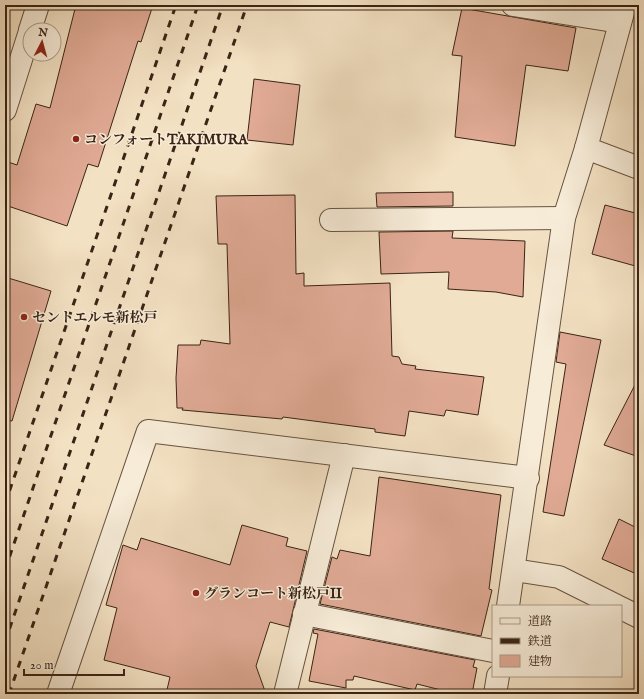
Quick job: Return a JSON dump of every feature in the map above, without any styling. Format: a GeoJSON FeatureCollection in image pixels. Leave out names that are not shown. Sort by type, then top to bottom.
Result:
{"type":"FeatureCollection","features":[{"type":"Feature","properties":{"kind":"street"},"geometry":{"type":"LineString","coordinates":[[33,22],[38,5]]}},
{"type":"Feature","properties":{"kind":"street"},"geometry":{"type":"LineString","coordinates":[[508,605],[528,478],[564,218],[586,148],[623,14],[513,5]]}},
{"type":"Feature","properties":{"kind":"street"},"geometry":{"type":"LineString","coordinates":[[5,110],[22,56]]}},
{"type":"Feature","properties":{"kind":"street"},"geometry":{"type":"LineString","coordinates":[[586,148],[639,168]]}},
{"type":"Feature","properties":{"kind":"street"},"geometry":{"type":"LineString","coordinates":[[331,220],[564,218]]}},
{"type":"Feature","properties":{"kind":"street"},"geometry":{"type":"LineString","coordinates":[[58,694],[148,431],[528,478]]}},
{"type":"Feature","properties":{"kind":"street"},"geometry":{"type":"LineString","coordinates":[[285,694],[344,455]]}},
{"type":"Feature","properties":{"kind":"street"},"geometry":{"type":"LineString","coordinates":[[514,570],[559,577],[615,605]]}},
{"type":"Feature","properties":{"kind":"street"},"geometry":{"type":"LineString","coordinates":[[622,608],[639,617]]}},
{"type":"Feature","properties":{"kind":"street"},"geometry":{"type":"LineString","coordinates":[[304,614],[492,651]]}},
{"type":"Feature","properties":{"kind":"street"},"geometry":{"type":"LineString","coordinates":[[495,694],[498,677]]}},
{"type":"Feature","properties":{"kind":"building"},"geometry":{"type":"Polygon","coordinates":[[[76,5],[153,5],[141,42],[138,41],[98,167],[88,164],[67,226],[5,205],[5,161],[17,165],[36,104],[50,108],[76,5]]]}},
{"type":"Feature","properties":{"kind":"building"},"geometry":{"type":"Polygon","coordinates":[[[462,8],[576,28],[568,71],[526,65],[515,146],[455,137],[462,56],[452,55],[462,8]]]}},
{"type":"Feature","properties":{"kind":"building"},"geometry":{"type":"Polygon","coordinates":[[[254,79],[300,85],[293,145],[247,140],[254,79]]]}},
{"type":"Feature","properties":{"kind":"building"},"geometry":{"type":"Polygon","coordinates":[[[453,192],[453,206],[377,207],[376,193],[453,192]]]}},
{"type":"Feature","properties":{"kind":"building"},"geometry":{"type":"Polygon","coordinates":[[[295,195],[296,274],[304,273],[304,286],[390,283],[392,356],[399,357],[402,364],[416,366],[415,369],[484,377],[478,415],[446,410],[444,416],[409,411],[405,436],[375,432],[375,429],[283,417],[282,419],[182,410],[183,408],[177,408],[176,378],[178,345],[200,345],[201,340],[230,344],[227,244],[218,244],[216,196],[295,195]]]}},
{"type":"Feature","properties":{"kind":"building"},"geometry":{"type":"Polygon","coordinates":[[[605,205],[639,214],[639,267],[592,254],[605,205]]]}},
{"type":"Feature","properties":{"kind":"building"},"geometry":{"type":"Polygon","coordinates":[[[453,231],[452,238],[525,241],[523,297],[496,292],[448,289],[449,272],[381,274],[379,232],[453,231]]]}},
{"type":"Feature","properties":{"kind":"building","name":"セントエルモ新松戸"},"geometry":{"type":"Polygon","coordinates":[[[5,277],[51,291],[12,421],[5,420],[5,277]]]}},
{"type":"Feature","properties":{"kind":"building"},"geometry":{"type":"Polygon","coordinates":[[[560,332],[601,340],[564,516],[543,512],[566,364],[556,362],[560,332]]]}},
{"type":"Feature","properties":{"kind":"building"},"geometry":{"type":"Polygon","coordinates":[[[639,377],[639,457],[604,445],[639,377]]]}},
{"type":"Feature","properties":{"kind":"building"},"geometry":{"type":"Polygon","coordinates":[[[379,477],[501,495],[489,589],[492,590],[481,636],[320,604],[332,557],[337,559],[340,550],[370,556],[379,477]]]}},
{"type":"Feature","properties":{"kind":"building"},"geometry":{"type":"Polygon","coordinates":[[[619,519],[639,529],[639,575],[602,559],[619,519]]]}},
{"type":"Feature","properties":{"kind":"building"},"geometry":{"type":"Polygon","coordinates":[[[242,525],[288,538],[286,546],[307,551],[289,627],[270,622],[256,666],[266,694],[166,694],[170,677],[104,660],[117,608],[106,605],[123,545],[137,550],[141,538],[230,565],[242,525]]]}},
{"type":"Feature","properties":{"kind":"building"},"geometry":{"type":"Polygon","coordinates":[[[314,629],[475,660],[473,667],[477,668],[472,694],[457,694],[417,684],[415,690],[354,676],[353,680],[346,680],[346,688],[309,681],[318,634],[313,633],[314,629]]]}},
{"type":"Feature","properties":{"kind":"railway"},"geometry":{"type":"LineString","coordinates":[[5,504],[176,5]]}},
{"type":"Feature","properties":{"kind":"railway"},"geometry":{"type":"LineString","coordinates":[[5,570],[198,5]]}},
{"type":"Feature","properties":{"kind":"railway"},"geometry":{"type":"LineString","coordinates":[[5,642],[223,5]]}},
{"type":"Feature","properties":{"kind":"railway"},"geometry":{"type":"LineString","coordinates":[[9,694],[247,5]]}},
{"type":"Feature","properties":{"kind":"place","name":"コンフォートTAKIMURA"},"geometry":{"type":"Point","coordinates":[76,139]}},
{"type":"Feature","properties":{"kind":"place","name":"セントエルモ新松戸"},"geometry":{"type":"Point","coordinates":[24,317]}},
{"type":"Feature","properties":{"kind":"place","name":"グランコート新松戸II"},"geometry":{"type":"Point","coordinates":[196,593]}}]}
